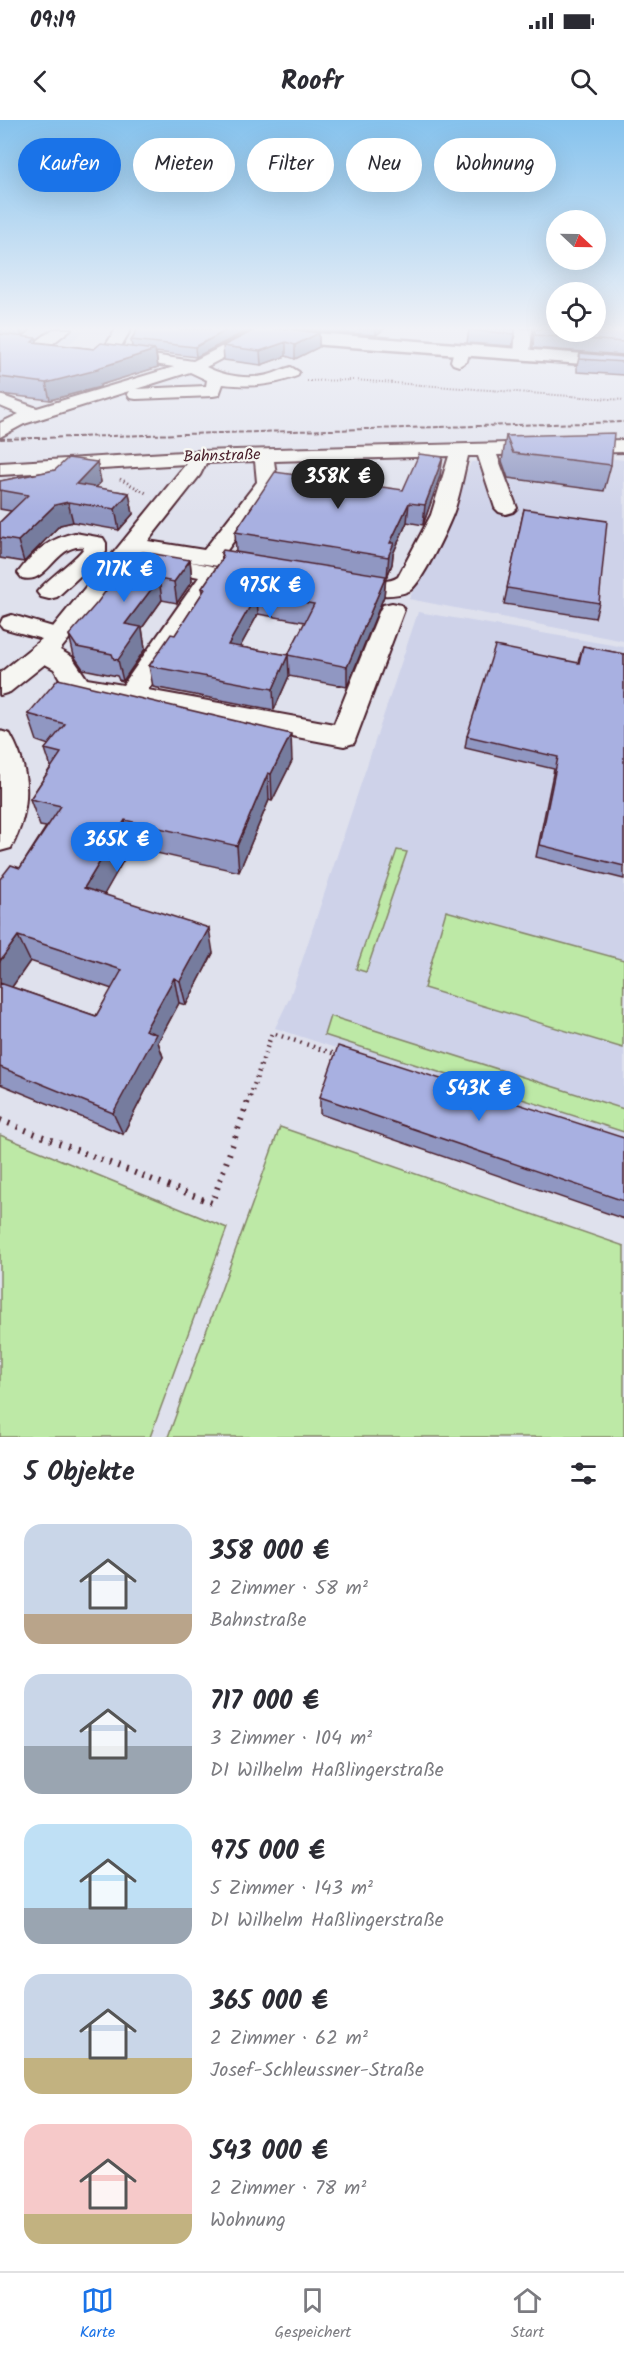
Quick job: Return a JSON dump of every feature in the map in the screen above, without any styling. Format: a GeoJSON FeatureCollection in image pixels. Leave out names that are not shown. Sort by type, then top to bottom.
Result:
{"type":"FeatureCollection","features":[{"type":"Feature","properties":{"kind":"street"},"geometry":{"type":"LineString","coordinates":[[0,431],[18,420],[112,390]]}},
{"type":"Feature","properties":{"kind":"street"},"geometry":{"type":"LineString","coordinates":[[97,395],[213,390]]}},
{"type":"Feature","properties":{"kind":"street"},"geometry":{"type":"LineString","coordinates":[[0,400],[36,414]]}},
{"type":"Feature","properties":{"kind":"street","name":"Bahnstraße"},"geometry":{"type":"LineString","coordinates":[[7,474],[112,462],[199,456],[416,458],[457,449],[624,446]]}},
{"type":"Feature","properties":{"kind":"street"},"geometry":{"type":"LineString","coordinates":[[323,577],[391,588],[405,585],[442,515],[459,455],[457,449]]}},
{"type":"Feature","properties":{"kind":"street"},"geometry":{"type":"LineString","coordinates":[[485,449],[506,508]]}},
{"type":"Feature","properties":{"kind":"street"},"geometry":{"type":"LineString","coordinates":[[210,558],[267,482],[264,455]]}},
{"type":"Feature","properties":{"kind":"street"},"geometry":{"type":"LineString","coordinates":[[0,686],[52,644],[193,471],[199,456]]}},
{"type":"Feature","properties":{"kind":"street"},"geometry":{"type":"LineString","coordinates":[[267,482],[289,485]]}},
{"type":"Feature","properties":{"kind":"street"},"geometry":{"type":"LineString","coordinates":[[30,573],[56,544],[70,539],[86,539],[95,543],[94,552],[88,559],[75,567],[49,592]]}},
{"type":"Feature","properties":{"kind":"street"},"geometry":{"type":"LineString","coordinates":[[127,550],[210,558],[278,569]]}},
{"type":"Feature","properties":{"kind":"street"},"geometry":{"type":"LineString","coordinates":[[127,550],[208,572],[211,576],[130,696]]}},
{"type":"Feature","properties":{"kind":"street"},"geometry":{"type":"LineString","coordinates":[[12,623],[52,644],[78,686],[344,736],[392,610]]}},
{"type":"Feature","properties":{"kind":"street"},"geometry":{"type":"LineString","coordinates":[[0,741],[13,781],[14,801],[0,839]]}},
{"type":"Feature","properties":{"kind":"path"},"geometry":{"type":"LineString","coordinates":[[495,390],[624,400]]}},
{"type":"Feature","properties":{"kind":"path"},"geometry":{"type":"LineString","coordinates":[[112,462],[114,473],[124,483],[168,500]]}},
{"type":"Feature","properties":{"kind":"path"},"geometry":{"type":"LineString","coordinates":[[0,1120],[212,1203],[272,1034],[340,1056]]}},
{"type":"Feature","properties":{"kind":"shaded area"},"geometry":{"type":"Polygon","coordinates":[[[607,458],[624,460],[624,641],[409,599],[459,495],[471,462],[607,458]]]}},
{"type":"Feature","properties":{"kind":"shaded area"},"geometry":{"type":"Polygon","coordinates":[[[418,612],[624,647],[624,1143],[275,1028],[290,997],[418,612]]]}},
{"type":"Feature","properties":{"kind":"green space"},"geometry":{"type":"Polygon","coordinates":[[[397,850],[407,852],[366,972],[356,969],[397,850]]]}},
{"type":"Feature","properties":{"kind":"green space"},"geometry":{"type":"Polygon","coordinates":[[[446,911],[624,960],[623,1048],[424,988],[446,911]]]}},
{"type":"Feature","properties":{"kind":"green space"},"geometry":{"type":"Polygon","coordinates":[[[330,1016],[624,1109],[624,1132],[324,1035],[330,1016]]]}},
{"type":"Feature","properties":{"kind":"green space"},"geometry":{"type":"Polygon","coordinates":[[[280,1127],[624,1246],[624,1437],[168,1437],[280,1127]]]}},
{"type":"Feature","properties":{"kind":"green space"},"geometry":{"type":"Polygon","coordinates":[[[0,1135],[227,1228],[150,1437],[0,1437],[0,1135]]]}},
{"type":"Feature","properties":{"kind":"building"},"geometry":{"type":"Polygon","coordinates":[[[614,433],[611,465],[513,453],[506,436],[614,433]]]}},
{"type":"Feature","properties":{"kind":"building"},"geometry":{"type":"Polygon","coordinates":[[[419,454],[443,457],[425,505],[409,503],[390,543],[394,543],[388,557],[235,532],[275,472],[403,490],[419,454]]]}},
{"type":"Feature","properties":{"kind":"building"},"geometry":{"type":"Polygon","coordinates":[[[68,458],[97,462],[76,484],[129,493],[115,509],[68,502],[55,505],[18,541],[0,538],[0,522],[28,495],[0,490],[0,481],[55,470],[68,458]]]}},
{"type":"Feature","properties":{"kind":"building"},"geometry":{"type":"Polygon","coordinates":[[[524,509],[607,521],[599,603],[507,588],[524,509]]]}},
{"type":"Feature","properties":{"kind":"building"},"geometry":{"type":"Polygon","coordinates":[[[223,550],[386,576],[347,667],[288,655],[273,689],[149,666],[171,634],[175,635],[205,589],[202,588],[223,558],[221,553],[223,550]],[[257,594],[228,645],[288,655],[314,604],[257,594]]]}},
{"type":"Feature","properties":{"kind":"building"},"geometry":{"type":"Polygon","coordinates":[[[143,552],[190,560],[174,582],[159,579],[125,624],[141,627],[118,660],[114,659],[112,654],[77,647],[69,635],[97,603],[132,555],[143,552]]]}},
{"type":"Feature","properties":{"kind":"building"},"geometry":{"type":"Polygon","coordinates":[[[495,646],[579,663],[583,646],[624,654],[624,866],[540,845],[558,757],[467,736],[495,646]]]}},
{"type":"Feature","properties":{"kind":"building"},"geometry":{"type":"Polygon","coordinates":[[[58,679],[291,734],[271,774],[268,773],[237,846],[125,820],[84,888],[209,928],[180,981],[174,978],[145,1030],[156,1034],[113,1113],[0,1067],[0,983],[96,1016],[122,970],[18,936],[0,961],[0,879],[11,865],[20,868],[61,806],[30,799],[61,753],[45,749],[65,724],[28,714],[58,679]]]}},
{"type":"Feature","properties":{"kind":"building"},"geometry":{"type":"Polygon","coordinates":[[[338,1046],[624,1138],[624,1201],[320,1097],[338,1046]]]}},
{"type":"Feature","properties":{"kind":"railway"},"geometry":{"type":"LineString","coordinates":[[0,439],[624,422]]}}]}
